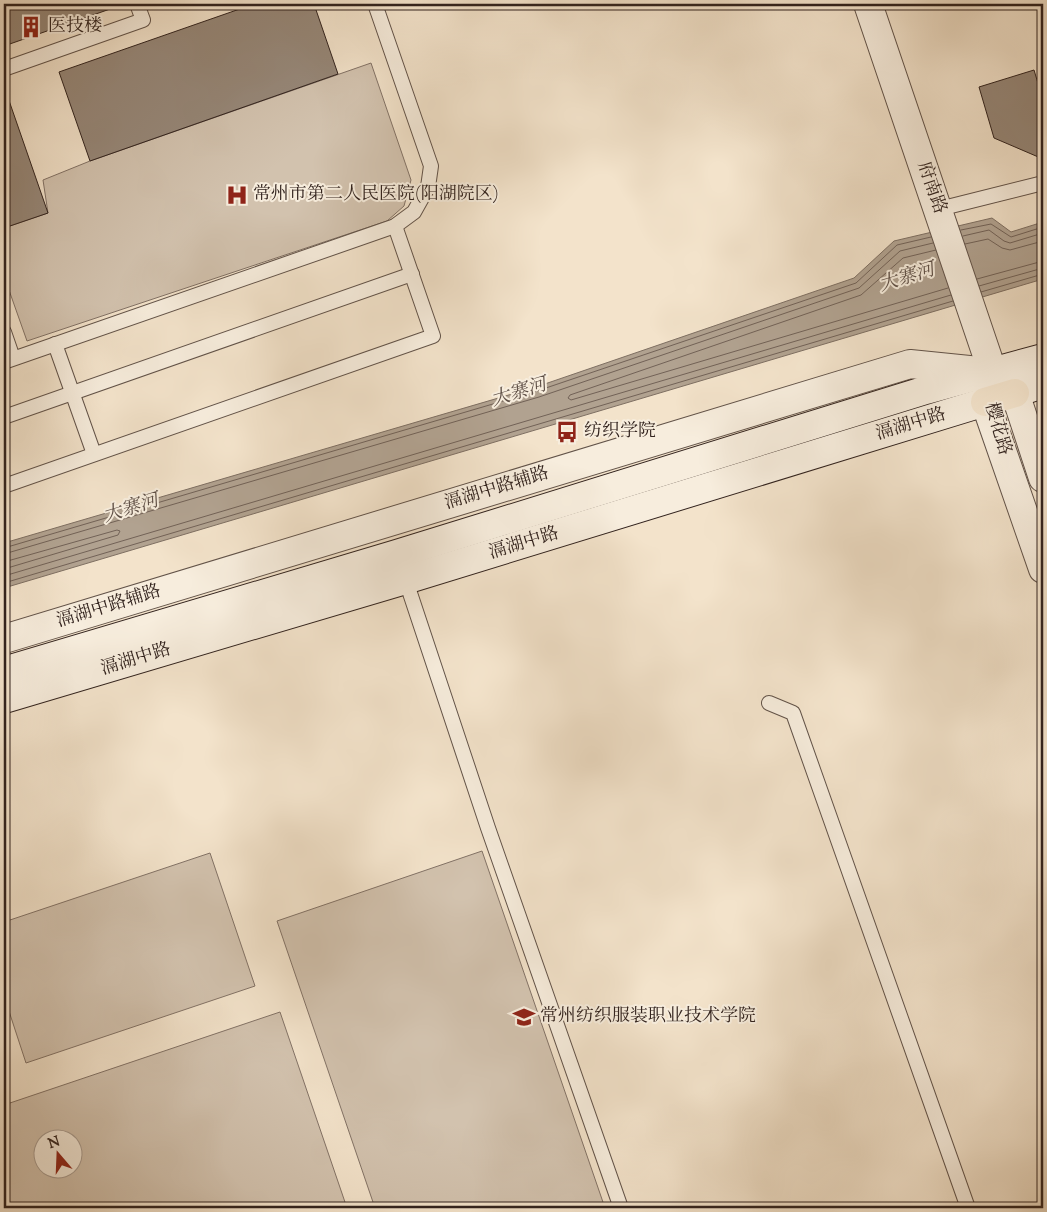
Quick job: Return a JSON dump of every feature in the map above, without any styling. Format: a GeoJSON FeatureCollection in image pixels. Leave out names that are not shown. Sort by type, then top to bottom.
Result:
{"type":"FeatureCollection","features":[{"type":"Feature","properties":{"kind":"main road","name":"府南路"},"geometry":{"type":"LineString","coordinates":[[868,4],[993,373]]}},
{"type":"Feature","properties":{"kind":"main road","name":"滆湖中路"},"geometry":{"type":"LineString","coordinates":[[4,671],[397,554],[926,390],[1043,358]]}},
{"type":"Feature","properties":{"kind":"main road","name":"滆湖中路辅路"},"geometry":{"type":"LineString","coordinates":[[4,639],[910,364],[993,373]]}},
{"type":"Feature","properties":{"kind":"main road","name":"樱花路"},"geometry":{"type":"LineString","coordinates":[[1043,478],[1015,393],[993,373],[985,402],[1043,569]]}},
{"type":"Feature","properties":{"kind":"main road","name":"滆湖中路"},"geometry":{"type":"LineString","coordinates":[[4,699],[405,580],[1043,384]]}},
{"type":"Feature","properties":{"kind":"lane"},"geometry":{"type":"LineString","coordinates":[[4,69],[143,20],[137,4]]}},
{"type":"Feature","properties":{"kind":"lane"},"geometry":{"type":"LineString","coordinates":[[4,332],[8,360],[395,226],[414,212],[428,187],[431,166],[374,4]]}},
{"type":"Feature","properties":{"kind":"lane"},"geometry":{"type":"LineString","coordinates":[[941,215],[1043,183]]}},
{"type":"Feature","properties":{"kind":"lane"},"geometry":{"type":"LineString","coordinates":[[4,486],[433,336],[395,226]]}},
{"type":"Feature","properties":{"kind":"lane"},"geometry":{"type":"LineString","coordinates":[[4,417],[412,274]]}},
{"type":"Feature","properties":{"kind":"lane"},"geometry":{"type":"LineString","coordinates":[[55,344],[94,454]]}},
{"type":"Feature","properties":{"kind":"lane"},"geometry":{"type":"LineString","coordinates":[[397,554],[488,828],[621,1208]]}},
{"type":"Feature","properties":{"kind":"lane"},"geometry":{"type":"LineString","coordinates":[[769,703],[793,713],[968,1208]]}},
{"type":"Feature","properties":{"kind":"shaded area"},"geometry":{"type":"Polygon","coordinates":[[[371,63],[411,180],[404,206],[387,221],[27,341],[4,276],[4,228],[48,213],[43,180],[90,161],[371,63]]]}},
{"type":"Feature","properties":{"kind":"shaded area"},"geometry":{"type":"Polygon","coordinates":[[[482,851],[605,1208],[375,1208],[277,921],[482,851]]]}},
{"type":"Feature","properties":{"kind":"shaded area"},"geometry":{"type":"Polygon","coordinates":[[[210,853],[255,986],[26,1063],[4,996],[4,922],[210,853]]]}},
{"type":"Feature","properties":{"kind":"shaded area"},"geometry":{"type":"Polygon","coordinates":[[[280,1012],[347,1208],[4,1208],[4,1105],[280,1012]]]}},
{"type":"Feature","properties":{"kind":"water","name":"大寨河"},"geometry":{"type":"Polygon","coordinates":[[[992,218],[1011,232],[1043,222],[1043,279],[4,588],[4,543],[536,387],[854,278],[894,241],[992,218]]]}},
{"type":"Feature","properties":{"kind":"building","name":"医技楼"},"geometry":{"type":"Polygon","coordinates":[[[4,4],[111,4],[113,8],[4,46],[4,4]]]}},
{"type":"Feature","properties":{"kind":"building"},"geometry":{"type":"Polygon","coordinates":[[[254,4],[314,4],[338,74],[90,161],[59,72],[254,4]]]}},
{"type":"Feature","properties":{"kind":"building"},"geometry":{"type":"Polygon","coordinates":[[[1034,70],[1043,100],[1043,159],[994,138],[979,87],[1034,70]]]}},
{"type":"Feature","properties":{"kind":"building"},"geometry":{"type":"Polygon","coordinates":[[[4,89],[48,213],[4,228],[4,89]]]}},
{"type":"Feature","properties":{"kind":"place","name":"医技楼"},"geometry":{"type":"Point","coordinates":[31,27]}},
{"type":"Feature","properties":{"kind":"place","name":"常州市第二人民医院(阳湖院区)"},"geometry":{"type":"Point","coordinates":[237,195]}},
{"type":"Feature","properties":{"kind":"place","name":"纺织学院"},"geometry":{"type":"Point","coordinates":[567,432]}},
{"type":"Feature","properties":{"kind":"place","name":"常州纺织服装职业技术学院"},"geometry":{"type":"Point","coordinates":[524,1017]}}]}
